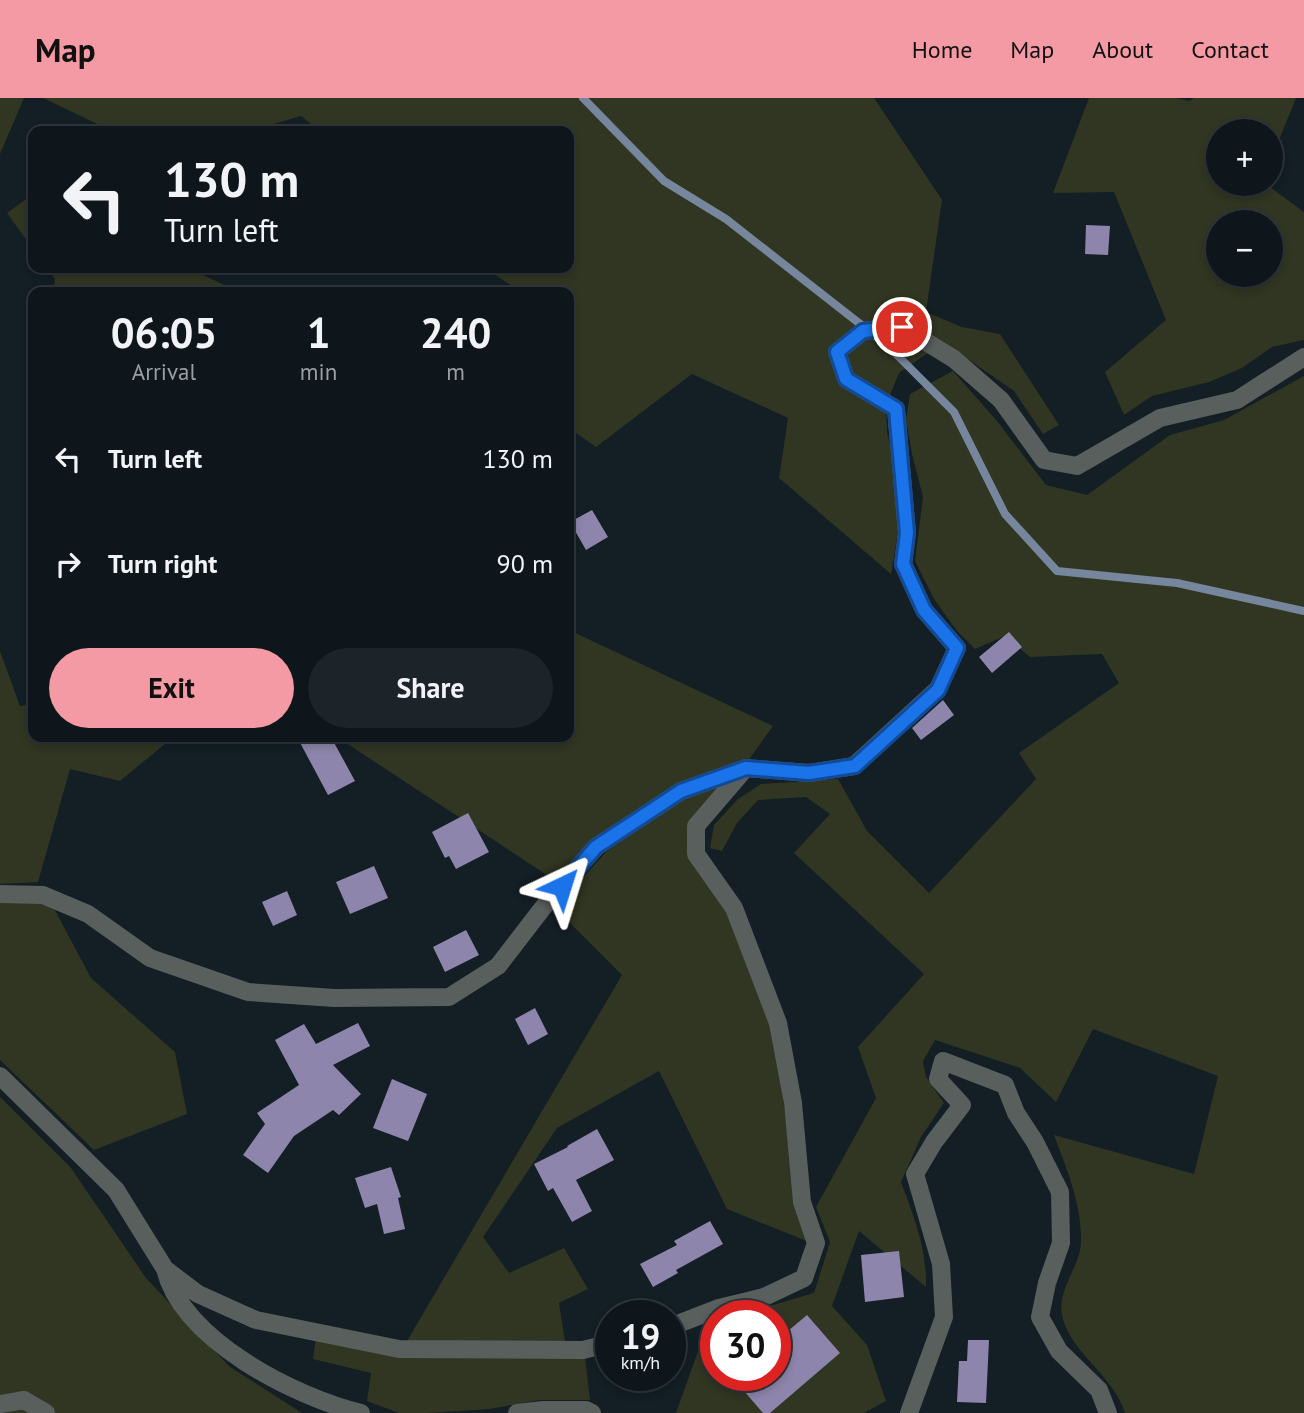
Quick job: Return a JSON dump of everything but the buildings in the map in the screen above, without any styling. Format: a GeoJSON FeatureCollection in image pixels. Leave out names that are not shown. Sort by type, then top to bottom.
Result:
{"type":"FeatureCollection","features":[{"type":"Feature","properties":{"kind":"street"},"geometry":{"type":"LineString","coordinates":[[0,894],[43,895],[88,914],[150,958],[248,992],[334,998],[449,998],[498,966],[545,905],[596,847],[681,791],[746,768],[809,773],[855,766],[938,690],[957,648],[924,610],[903,564],[907,533],[896,409],[846,379],[837,352],[863,331],[902,327],[954,359],[1001,400],[1044,460],[1077,466],[1160,418],[1237,400],[1304,357]]}},
{"type":"Feature","properties":{"kind":"street"},"geometry":{"type":"LineString","coordinates":[[686,1321],[719,1308],[764,1297],[804,1278],[816,1243],[802,1202],[793,1103],[778,1023],[734,908],[696,854],[696,826],[746,768]]}},
{"type":"Feature","properties":{"kind":"street"},"geometry":{"type":"LineString","coordinates":[[909,1413],[944,1317],[941,1264],[915,1174],[934,1142],[962,1105],[938,1079],[943,1061],[1005,1085],[1016,1113],[1035,1142],[1060,1192],[1061,1243],[1047,1283],[1040,1317],[1059,1351],[1099,1390],[1108,1413]]}},
{"type":"Feature","properties":{"kind":"street"},"geometry":{"type":"LineString","coordinates":[[0,1076],[116,1190],[165,1269],[170,1288],[195,1319],[232,1355],[292,1388],[337,1407],[361,1413]]}},
{"type":"Feature","properties":{"kind":"street"},"geometry":{"type":"LineString","coordinates":[[165,1269],[198,1294],[256,1320],[399,1349],[583,1350],[595,1347]]}},
{"type":"Feature","properties":{"kind":"street"},"geometry":{"type":"LineString","coordinates":[[0,1404],[24,1401],[46,1413]]}},
{"type":"Feature","properties":{"kind":"street"},"geometry":{"type":"LineString","coordinates":[[517,1413],[586,1410],[592,1413]]}},
{"type":"Feature","properties":{"kind":"green space"},"geometry":{"type":"Polygon","coordinates":[[[0,98],[24,98],[0,154],[0,98]]]}},
{"type":"Feature","properties":{"kind":"green space"},"geometry":{"type":"Polygon","coordinates":[[[43,98],[874,98],[942,200],[926,312],[962,327],[1000,334],[1059,425],[1043,434],[1014,391],[956,351],[929,352],[899,373],[886,405],[887,432],[903,502],[891,574],[779,478],[788,418],[692,374],[596,447],[574,432],[574,287],[514,287],[492,273],[574,273],[574,126],[314,126],[301,116],[267,126],[102,126],[43,98]]]}},
{"type":"Feature","properties":{"kind":"green space"},"geometry":{"type":"Polygon","coordinates":[[[1089,98],[1176,98],[1189,101],[1194,98],[1296,98],[1283,130],[1283,119],[1206,119],[1206,196],[1282,196],[1304,212],[1304,340],[1272,347],[1242,368],[1209,382],[1152,396],[1124,415],[1105,372],[1166,320],[1114,192],[1053,193],[1089,98]]]}},
{"type":"Feature","properties":{"kind":"green space"},"geometry":{"type":"Polygon","coordinates":[[[28,198],[28,242],[7,213],[28,198]]]}},
{"type":"Feature","properties":{"kind":"green space"},"geometry":{"type":"Polygon","coordinates":[[[51,273],[199,273],[228,287],[54,287],[55,279],[51,273]]]}},
{"type":"Feature","properties":{"kind":"green space"},"geometry":{"type":"Polygon","coordinates":[[[953,371],[997,421],[1046,485],[1087,495],[1170,435],[1224,420],[1304,376],[1304,1413],[1125,1413],[1111,1387],[1066,1328],[1061,1306],[1080,1252],[1081,1229],[1073,1188],[1054,1135],[1194,1174],[1218,1076],[1093,1029],[1056,1102],[1020,1068],[935,1040],[923,1061],[926,1077],[944,1103],[921,1137],[901,1182],[922,1246],[926,1287],[859,1231],[832,1306],[867,1345],[886,1401],[864,1413],[676,1413],[700,1346],[700,1391],[791,1391],[790,1300],[814,1293],[830,1242],[816,1207],[876,1098],[858,1047],[924,974],[794,853],[830,814],[806,797],[758,800],[737,823],[722,851],[710,848],[714,825],[738,799],[761,784],[838,779],[867,831],[929,893],[1036,779],[1019,753],[1119,683],[1102,654],[1030,657],[1005,636],[975,649],[957,631],[934,599],[915,561],[923,497],[906,420],[910,394],[953,371]]]}},
{"type":"Feature","properties":{"kind":"green space"},"geometry":{"type":"Polygon","coordinates":[[[574,632],[773,726],[748,761],[591,842],[553,879],[345,742],[574,742],[574,632]]]}},
{"type":"Feature","properties":{"kind":"green space"},"geometry":{"type":"Polygon","coordinates":[[[0,651],[20,706],[28,705],[28,742],[167,742],[120,781],[70,769],[38,882],[0,884],[0,651]]]}},
{"type":"Feature","properties":{"kind":"green space"},"geometry":{"type":"Polygon","coordinates":[[[727,780],[689,822],[687,856],[728,912],[773,1025],[791,1159],[809,1242],[727,1209],[659,1071],[557,1128],[483,1237],[509,1273],[564,1248],[588,1289],[559,1303],[565,1341],[407,1341],[622,975],[555,908],[606,852],[687,795],[727,780]]]}},
{"type":"Feature","properties":{"kind":"green space"},"geometry":{"type":"Polygon","coordinates":[[[50,901],[91,978],[175,1052],[187,1114],[94,1150],[0,1060],[0,902],[50,901]]]}},
{"type":"Feature","properties":{"kind":"green space"},"geometry":{"type":"Polygon","coordinates":[[[0,1097],[71,1168],[146,1278],[230,1367],[302,1413],[0,1413],[0,1097]]]}},
{"type":"Feature","properties":{"kind":"green space"},"geometry":{"type":"Polygon","coordinates":[[[316,1337],[585,1357],[590,1400],[539,1400],[490,1409],[399,1413],[367,1401],[371,1373],[313,1359],[316,1337]]]}},
{"type":"Feature","properties":{"kind":"waterway"},"geometry":{"type":"LineString","coordinates":[[583,98],[664,181],[726,219],[887,345],[954,412],[1005,514],[1057,571],[1177,583],[1304,611]]}},
{"type":"Feature","properties":{"kind":"route"},"geometry":{"type":"LineString","coordinates":[[562,886],[596,847],[681,791],[746,768],[809,773],[855,766],[938,690],[957,648],[924,610],[903,564],[907,533],[896,409],[846,379],[837,352],[863,331],[902,327]]}}]}
